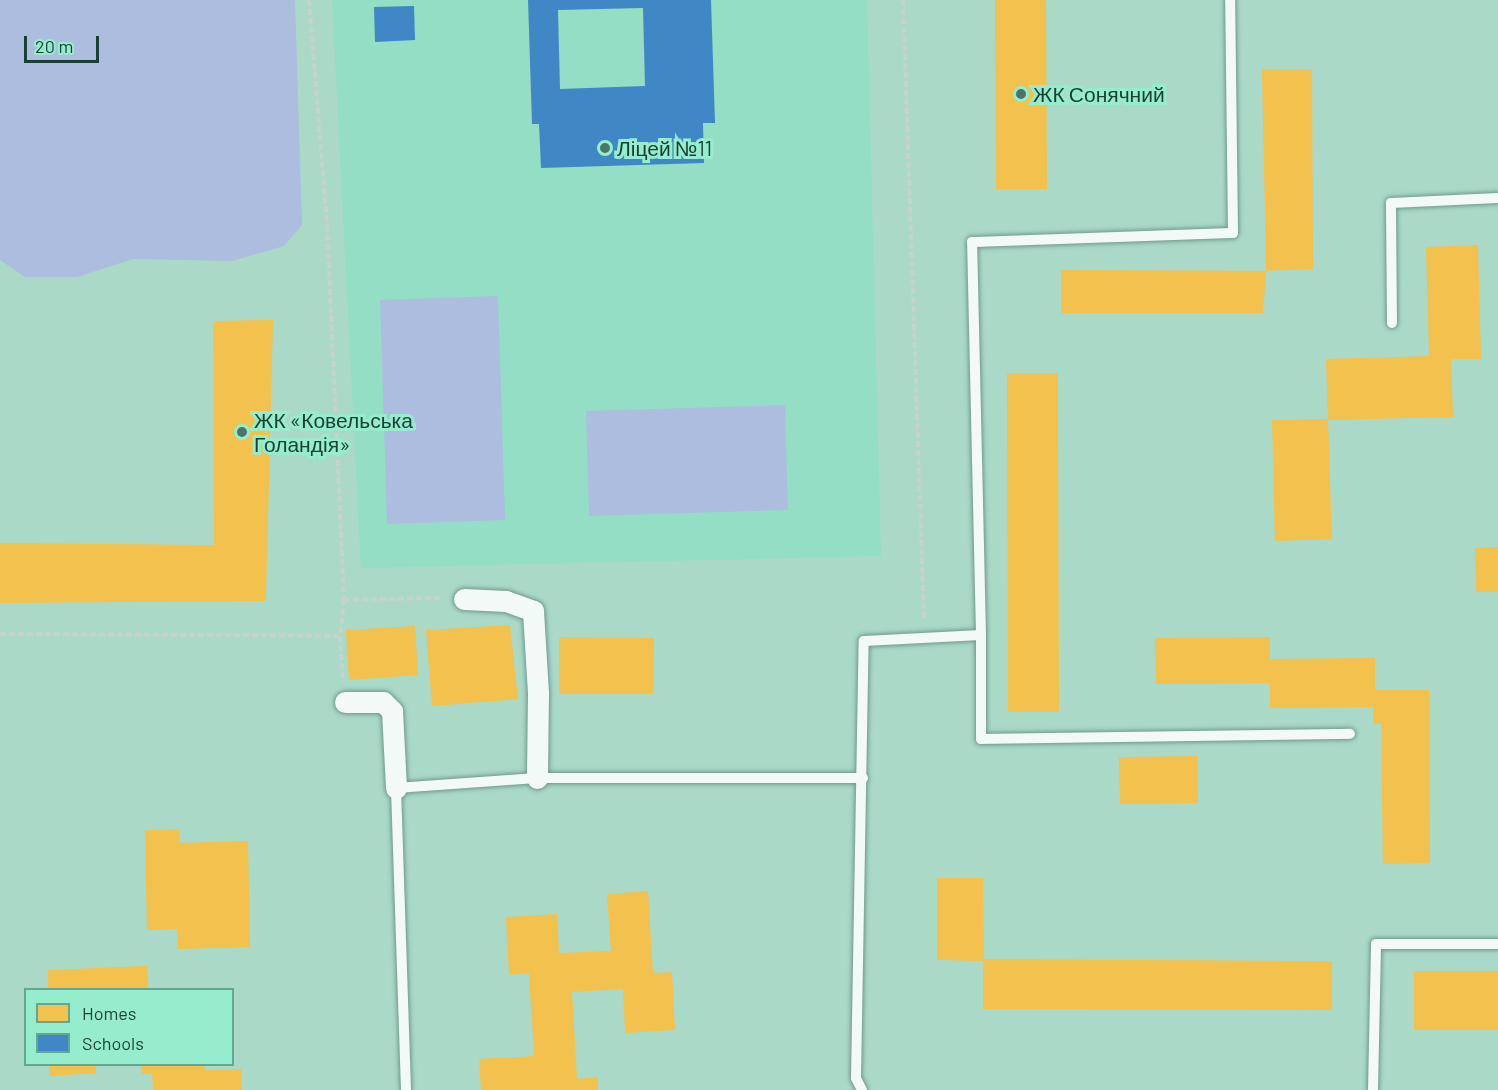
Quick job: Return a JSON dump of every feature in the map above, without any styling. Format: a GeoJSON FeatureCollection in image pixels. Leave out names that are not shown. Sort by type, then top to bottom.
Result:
{"type":"FeatureCollection","features":[{"type":"Feature","properties":{"kind":"street"},"geometry":{"type":"LineString","coordinates":[[464,599],[506,601],[533,611],[538,693],[537,778]]}},
{"type":"Feature","properties":{"kind":"street"},"geometry":{"type":"LineString","coordinates":[[345,702],[383,702],[392,711],[396,788]]}},
{"type":"Feature","properties":{"kind":"lane"},"geometry":{"type":"LineString","coordinates":[[1230,0],[1233,233],[972,242],[981,635],[981,739],[1350,734]]}},
{"type":"Feature","properties":{"kind":"lane"},"geometry":{"type":"LineString","coordinates":[[1392,323],[1391,203],[1498,198]]}},
{"type":"Feature","properties":{"kind":"lane"},"geometry":{"type":"LineString","coordinates":[[862,1090],[856,1078],[864,640],[981,635]]}},
{"type":"Feature","properties":{"kind":"lane"},"geometry":{"type":"LineString","coordinates":[[406,1090],[396,788],[537,778],[863,778]]}},
{"type":"Feature","properties":{"kind":"lane"},"geometry":{"type":"LineString","coordinates":[[1373,1090],[1376,944],[1498,944]]}},
{"type":"Feature","properties":{"kind":"path"},"geometry":{"type":"LineString","coordinates":[[309,0],[327,226],[344,600],[340,636],[345,702]]}},
{"type":"Feature","properties":{"kind":"path"},"geometry":{"type":"LineString","coordinates":[[903,0],[925,639]]}},
{"type":"Feature","properties":{"kind":"path"},"geometry":{"type":"LineString","coordinates":[[344,600],[464,599]]}},
{"type":"Feature","properties":{"kind":"path"},"geometry":{"type":"LineString","coordinates":[[0,634],[340,636]]}},
{"type":"Feature","properties":{"kind":"shaded area"},"geometry":{"type":"Polygon","coordinates":[[[0,0],[295,0],[302,225],[284,246],[232,261],[133,259],[77,277],[25,277],[0,260],[0,0]]]}},
{"type":"Feature","properties":{"kind":"shaded area","name":"Ліцей №11"},"geometry":{"type":"Polygon","coordinates":[[[332,0],[867,0],[881,556],[361,568],[332,0]]]}},
{"type":"Feature","properties":{"kind":"shaded area"},"geometry":{"type":"Polygon","coordinates":[[[498,296],[505,520],[387,524],[380,300],[498,296]]]}},
{"type":"Feature","properties":{"kind":"shaded area"},"geometry":{"type":"Polygon","coordinates":[[[785,405],[788,510],[589,516],[586,411],[785,405]]]}},
{"type":"Feature","properties":{"kind":"building: Homes","name":"ЖК Сонячний"},"geometry":{"type":"Polygon","coordinates":[[[995,0],[1046,0],[1047,189],[996,189],[995,0]]]}},
{"type":"Feature","properties":{"kind":"building: Homes"},"geometry":{"type":"Polygon","coordinates":[[[1262,69],[1312,69],[1313,269],[1266,271],[1262,69]]]}},
{"type":"Feature","properties":{"kind":"building: Homes"},"geometry":{"type":"Polygon","coordinates":[[[1478,245],[1481,359],[1451,359],[1453,417],[1328,420],[1332,539],[1275,541],[1272,420],[1328,419],[1326,359],[1429,356],[1426,247],[1478,245]]]}},
{"type":"Feature","properties":{"kind":"building: Homes"},"geometry":{"type":"Polygon","coordinates":[[[1061,270],[1266,271],[1263,313],[1061,313],[1061,270]]]}},
{"type":"Feature","properties":{"kind":"building: Homes","name":"ЖК «Ковельська Голандія»"},"geometry":{"type":"Polygon","coordinates":[[[273,320],[266,601],[0,603],[0,543],[214,545],[213,321],[273,320]]]}},
{"type":"Feature","properties":{"kind":"building: Homes"},"geometry":{"type":"Polygon","coordinates":[[[1007,373],[1058,373],[1059,712],[1008,712],[1007,373]]]}},
{"type":"Feature","properties":{"kind":"building: Homes"},"geometry":{"type":"Polygon","coordinates":[[[1498,547],[1498,592],[1476,592],[1475,548],[1498,547]]]}},
{"type":"Feature","properties":{"kind":"building: Homes"},"geometry":{"type":"Polygon","coordinates":[[[510,625],[518,699],[432,706],[426,630],[510,625]]]}},
{"type":"Feature","properties":{"kind":"building: Homes"},"geometry":{"type":"Polygon","coordinates":[[[415,626],[418,675],[349,680],[346,630],[415,626]]]}},
{"type":"Feature","properties":{"kind":"building: Homes"},"geometry":{"type":"Polygon","coordinates":[[[559,637],[654,638],[653,694],[559,694],[559,637]]]}},
{"type":"Feature","properties":{"kind":"building: Homes"},"geometry":{"type":"Polygon","coordinates":[[[1270,637],[1270,659],[1375,658],[1375,690],[1429,690],[1430,863],[1383,864],[1381,724],[1373,724],[1373,707],[1270,708],[1270,683],[1156,684],[1155,638],[1270,637]]]}},
{"type":"Feature","properties":{"kind":"building: Homes"},"geometry":{"type":"Polygon","coordinates":[[[1197,756],[1198,803],[1120,804],[1119,757],[1197,756]]]}},
{"type":"Feature","properties":{"kind":"building: Homes"},"geometry":{"type":"Polygon","coordinates":[[[179,829],[180,843],[248,841],[250,947],[178,949],[177,929],[147,930],[145,830],[179,829]]]}},
{"type":"Feature","properties":{"kind":"building: Homes"},"geometry":{"type":"Polygon","coordinates":[[[937,878],[983,878],[984,959],[1332,961],[1332,1010],[983,1009],[983,961],[937,960],[937,878]]]}},
{"type":"Feature","properties":{"kind":"building: Homes"},"geometry":{"type":"Polygon","coordinates":[[[648,891],[653,973],[672,972],[675,1030],[625,1033],[623,989],[572,992],[577,1079],[598,1077],[598,1090],[481,1090],[479,1059],[534,1056],[529,973],[509,975],[506,917],[557,914],[559,953],[611,951],[607,894],[648,891]]]}},
{"type":"Feature","properties":{"kind":"building: Homes"},"geometry":{"type":"Polygon","coordinates":[[[147,966],[148,988],[48,988],[48,970],[147,966]]]}},
{"type":"Feature","properties":{"kind":"building: Homes"},"geometry":{"type":"Polygon","coordinates":[[[1414,971],[1498,971],[1498,1030],[1414,1030],[1414,971]]]}},
{"type":"Feature","properties":{"kind":"building: Homes"},"geometry":{"type":"Polygon","coordinates":[[[49,1066],[96,1066],[96,1073],[49,1076],[49,1066]]]}},
{"type":"Feature","properties":{"kind":"building: Homes"},"geometry":{"type":"Polygon","coordinates":[[[141,1066],[204,1066],[205,1070],[241,1069],[242,1090],[153,1090],[152,1073],[142,1074],[141,1066]]]}},
{"type":"Feature","properties":{"kind":"building: Schools","name":"Ліцей №11"},"geometry":{"type":"Polygon","coordinates":[[[528,0],[711,0],[715,123],[703,123],[704,163],[541,168],[539,124],[532,124],[528,0]],[[643,8],[558,10],[560,89],[645,86],[643,8]]]}},
{"type":"Feature","properties":{"kind":"building: Schools"},"geometry":{"type":"Polygon","coordinates":[[[414,6],[415,40],[375,42],[374,7],[414,6]]]}},
{"type":"Feature","properties":{"kind":"place","name":"ЖК Сонячний"},"geometry":{"type":"Point","coordinates":[1021,94]}},
{"type":"Feature","properties":{"kind":"place","name":"Ліцей №11"},"geometry":{"type":"Point","coordinates":[605,148]}},
{"type":"Feature","properties":{"kind":"place","name":"ЖК «Ковельська Голандія»"},"geometry":{"type":"Point","coordinates":[242,432]}}]}
